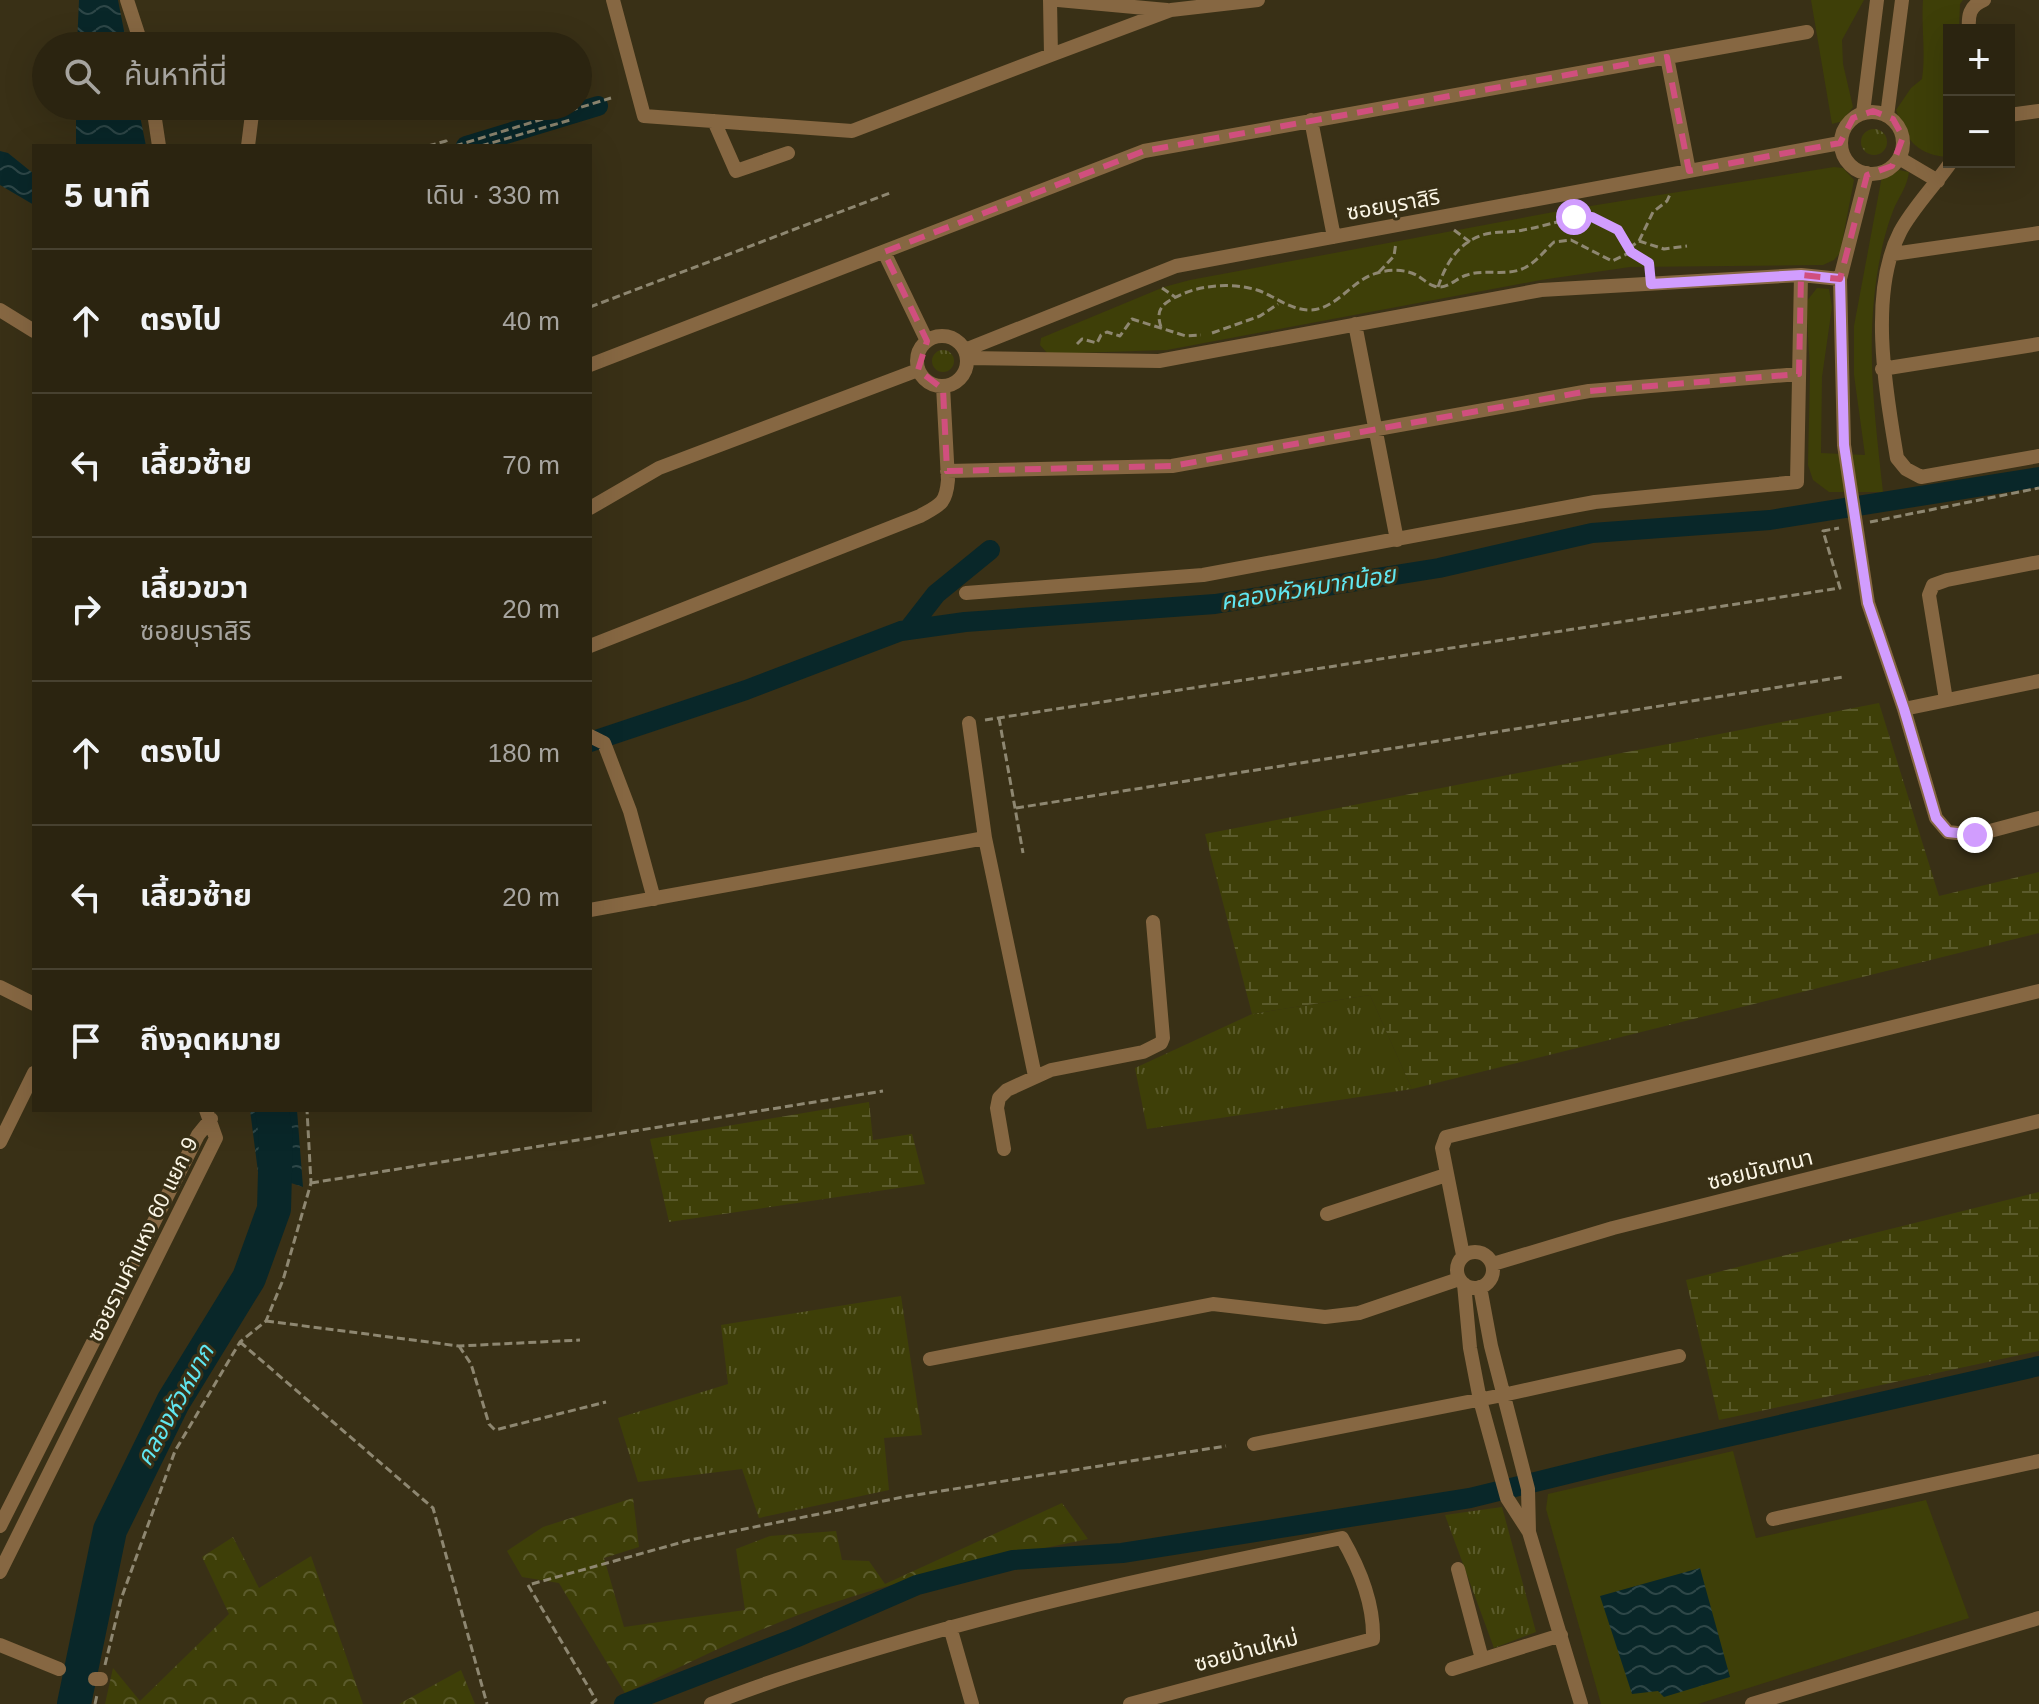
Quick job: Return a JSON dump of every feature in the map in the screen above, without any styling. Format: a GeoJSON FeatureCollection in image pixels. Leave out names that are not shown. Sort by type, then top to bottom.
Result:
{"type":"FeatureCollection","features":[{"type":"Feature","properties":{"kind":"street"},"geometry":{"type":"LineString","coordinates":[[127,0],[137,32]]}},
{"type":"Feature","properties":{"kind":"street"},"geometry":{"type":"LineString","coordinates":[[613,0],[644,116],[852,131],[1171,10]]}},
{"type":"Feature","properties":{"kind":"street"},"geometry":{"type":"LineString","coordinates":[[1050,0],[1051,55]]}},
{"type":"Feature","properties":{"kind":"street"},"geometry":{"type":"LineString","coordinates":[[1058,0],[1171,10],[1258,0]]}},
{"type":"Feature","properties":{"kind":"street"},"geometry":{"type":"LineString","coordinates":[[1863,113],[1877,0]]}},
{"type":"Feature","properties":{"kind":"street"},"geometry":{"type":"LineString","coordinates":[[1887,116],[1902,0]]}},
{"type":"Feature","properties":{"kind":"street"},"geometry":{"type":"LineString","coordinates":[[1969,24],[1969,12],[1976,3],[1984,0]]}},
{"type":"Feature","properties":{"kind":"street"},"geometry":{"type":"LineString","coordinates":[[592,364],[1144,151],[1807,32]]}},
{"type":"Feature","properties":{"kind":"street"},"geometry":{"type":"LineString","coordinates":[[1667,57],[1684,172]]}},
{"type":"Feature","properties":{"kind":"street"},"geometry":{"type":"LineString","coordinates":[[1873,111],[1887,116],[1899,127],[1903,137],[1899,158],[1883,172],[1867,173],[1854,168],[1847,162],[1840,143],[1846,125],[1863,113],[1873,111]]}},
{"type":"Feature","properties":{"kind":"street"},"geometry":{"type":"LineString","coordinates":[[2015,114],[2039,111]]}},
{"type":"Feature","properties":{"kind":"street"},"geometry":{"type":"LineString","coordinates":[[155,120],[159,144]]}},
{"type":"Feature","properties":{"kind":"street"},"geometry":{"type":"LineString","coordinates":[[248,144],[251,120]]}},
{"type":"Feature","properties":{"kind":"street"},"geometry":{"type":"LineString","coordinates":[[1311,120],[1334,237]]}},
{"type":"Feature","properties":{"kind":"street"},"geometry":{"type":"LineString","coordinates":[[714,121],[736,171],[788,153]]}},
{"type":"Feature","properties":{"kind":"street","name":"ซอยบุราสิริ"},"geometry":{"type":"LineString","coordinates":[[943,386],[963,375],[966,354],[1176,266],[1840,143]]}},
{"type":"Feature","properties":{"kind":"street"},"geometry":{"type":"LineString","coordinates":[[1899,158],[1938,181]]}},
{"type":"Feature","properties":{"kind":"street"},"geometry":{"type":"LineString","coordinates":[[1947,168],[1900,232],[1884,287],[1882,369],[1897,458],[1906,469],[1921,477],[2039,456]]}},
{"type":"Feature","properties":{"kind":"street"},"geometry":{"type":"LineString","coordinates":[[1867,173],[1840,279],[1840,326],[1844,445],[1868,603],[1936,818],[1948,832],[1975,835],[2039,818]]}},
{"type":"Feature","properties":{"kind":"street"},"geometry":{"type":"LineString","coordinates":[[1893,254],[2039,233]]}},
{"type":"Feature","properties":{"kind":"street"},"geometry":{"type":"LineString","coordinates":[[884,252],[927,341]]}},
{"type":"Feature","properties":{"kind":"street"},"geometry":{"type":"LineString","coordinates":[[592,645],[920,516],[942,503],[946,495],[947,471],[943,386],[928,382],[918,370],[918,354],[927,341],[935,337],[952,338],[966,354],[1159,361],[1541,290],[1801,275],[1840,279]]}},
{"type":"Feature","properties":{"kind":"street"},"geometry":{"type":"LineString","coordinates":[[966,593],[1203,575],[1595,502],[1797,482],[1801,275]]}},
{"type":"Feature","properties":{"kind":"street"},"geometry":{"type":"LineString","coordinates":[[0,310],[32,330]]}},
{"type":"Feature","properties":{"kind":"street"},"geometry":{"type":"LineString","coordinates":[[1355,324],[1397,540]]}},
{"type":"Feature","properties":{"kind":"street"},"geometry":{"type":"LineString","coordinates":[[1882,369],[2039,344]]}},
{"type":"Feature","properties":{"kind":"street"},"geometry":{"type":"LineString","coordinates":[[592,507],[659,468],[918,370]]}},
{"type":"Feature","properties":{"kind":"street"},"geometry":{"type":"LineString","coordinates":[[947,471],[1172,466],[1589,391],[1799,374]]}},
{"type":"Feature","properties":{"kind":"street"},"geometry":{"type":"LineString","coordinates":[[1946,700],[1929,595],[1933,585],[2039,562]]}},
{"type":"Feature","properties":{"kind":"street"},"geometry":{"type":"LineString","coordinates":[[1904,709],[2039,681]]}},
{"type":"Feature","properties":{"kind":"street"},"geometry":{"type":"LineString","coordinates":[[969,723],[985,838],[1035,1076]]}},
{"type":"Feature","properties":{"kind":"street"},"geometry":{"type":"LineString","coordinates":[[592,737],[604,743],[630,811],[654,899]]}},
{"type":"Feature","properties":{"kind":"street"},"geometry":{"type":"LineString","coordinates":[[592,910],[985,838]]}},
{"type":"Feature","properties":{"kind":"street"},"geometry":{"type":"LineString","coordinates":[[1004,1149],[997,1108],[999,1098],[1007,1090],[1051,1070],[1143,1052],[1161,1043],[1153,922]]}},
{"type":"Feature","properties":{"kind":"street"},"geometry":{"type":"LineString","coordinates":[[0,987],[32,1003]]}},
{"type":"Feature","properties":{"kind":"street"},"geometry":{"type":"LineString","coordinates":[[1581,1704],[1529,1532],[1507,1498],[1480,1400],[1462,1282],[1457,1269],[1463,1255],[1442,1148],[1446,1137],[2039,991]]}},
{"type":"Feature","properties":{"kind":"street"},"geometry":{"type":"LineString","coordinates":[[0,1142],[32,1077]]}},
{"type":"Feature","properties":{"kind":"street","name":"ซอยรามคำแหง 60 แยก 9"},"geometry":{"type":"LineString","coordinates":[[0,1526],[208,1115]]}},
{"type":"Feature","properties":{"kind":"street","name":"ซอยรามคำแหง 60 แยก 9"},"geometry":{"type":"LineString","coordinates":[[0,1572],[216,1138],[208,1115]]}},
{"type":"Feature","properties":{"kind":"street","name":"ซอยมัณฑนา"},"geometry":{"type":"LineString","coordinates":[[1493,1264],[1613,1228],[2039,1121]]}},
{"type":"Feature","properties":{"kind":"street"},"geometry":{"type":"LineString","coordinates":[[1327,1214],[1446,1175]]}},
{"type":"Feature","properties":{"kind":"street"},"geometry":{"type":"LineString","coordinates":[[1463,1255],[1480,1252],[1493,1264],[1492,1276],[1480,1287]]}},
{"type":"Feature","properties":{"kind":"street"},"geometry":{"type":"LineString","coordinates":[[930,1359],[1213,1304],[1325,1317],[1359,1313],[1462,1282],[1480,1287]]}},
{"type":"Feature","properties":{"kind":"street"},"geometry":{"type":"LineString","coordinates":[[1480,1287],[1503,1395],[1528,1489],[1529,1532]]}},
{"type":"Feature","properties":{"kind":"street"},"geometry":{"type":"LineString","coordinates":[[1254,1444],[1480,1400],[1679,1356]]}},
{"type":"Feature","properties":{"kind":"street"},"geometry":{"type":"LineString","coordinates":[[1773,1519],[2039,1461]]}},
{"type":"Feature","properties":{"kind":"street","name":"ซอยบ้านใหม่"},"geometry":{"type":"LineString","coordinates":[[950,1627],[1153,1576],[1342,1538],[1359,1569],[1374,1623],[1373,1639],[1130,1704]]}},
{"type":"Feature","properties":{"kind":"street"},"geometry":{"type":"LineString","coordinates":[[1458,1569],[1482,1659]]}},
{"type":"Feature","properties":{"kind":"street"},"geometry":{"type":"LineString","coordinates":[[1752,1704],[2039,1618]]}},
{"type":"Feature","properties":{"kind":"street"},"geometry":{"type":"LineString","coordinates":[[711,1704],[767,1682],[950,1627],[972,1704]]}},
{"type":"Feature","properties":{"kind":"street"},"geometry":{"type":"LineString","coordinates":[[1452,1669],[1561,1635]]}},
{"type":"Feature","properties":{"kind":"street"},"geometry":{"type":"LineString","coordinates":[[0,1645],[59,1669]]}},
{"type":"Feature","properties":{"kind":"path"},"geometry":{"type":"LineString","coordinates":[[592,104],[611,98]]}},
{"type":"Feature","properties":{"kind":"path"},"geometry":{"type":"LineString","coordinates":[[462,144],[540,120]]}},
{"type":"Feature","properties":{"kind":"path"},"geometry":{"type":"LineString","coordinates":[[488,144],[570,120]]}},
{"type":"Feature","properties":{"kind":"path"},"geometry":{"type":"LineString","coordinates":[[1161,327],[1158,311],[1189,289],[1219,286],[1257,290],[1280,303],[1307,310],[1324,308],[1379,272],[1414,273],[1438,287],[1469,274],[1519,271],[1531,265],[1554,242],[1571,240],[1612,261],[1639,241],[1653,212],[1667,201],[1684,172]]}},
{"type":"Feature","properties":{"kind":"path"},"geometry":{"type":"LineString","coordinates":[[592,306],[890,193]]}},
{"type":"Feature","properties":{"kind":"path"},"geometry":{"type":"LineString","coordinates":[[1438,287],[1445,264],[1457,250],[1484,234],[1520,231],[1574,217],[1592,217],[1618,230],[1630,250],[1649,263],[1651,284]]}},
{"type":"Feature","properties":{"kind":"path"},"geometry":{"type":"LineString","coordinates":[[1379,272],[1394,256],[1396,226]]}},
{"type":"Feature","properties":{"kind":"path"},"geometry":{"type":"LineString","coordinates":[[1639,241],[1664,249],[1687,246]]}},
{"type":"Feature","properties":{"kind":"path"},"geometry":{"type":"LineString","coordinates":[[1075,360],[1075,349],[1082,339],[1097,343],[1101,335],[1107,332],[1120,336],[1132,319],[1186,336],[1206,335],[1260,316],[1280,303]]}},
{"type":"Feature","properties":{"kind":"path"},"geometry":{"type":"LineString","coordinates":[[1867,522],[2039,488]]}},
{"type":"Feature","properties":{"kind":"path"},"geometry":{"type":"LineString","coordinates":[[969,723],[1840,588],[1823,531],[1852,525]]}},
{"type":"Feature","properties":{"kind":"path"},"geometry":{"type":"LineString","coordinates":[[1016,808],[1843,677]]}},
{"type":"Feature","properties":{"kind":"path"},"geometry":{"type":"LineString","coordinates":[[999,718],[1023,853]]}},
{"type":"Feature","properties":{"kind":"path"},"geometry":{"type":"LineString","coordinates":[[311,1183],[883,1091]]}},
{"type":"Feature","properties":{"kind":"path"},"geometry":{"type":"LineString","coordinates":[[95,1704],[98,1679],[121,1599],[175,1451],[240,1342],[266,1321],[283,1280],[311,1183],[307,1112]]}},
{"type":"Feature","properties":{"kind":"path"},"geometry":{"type":"LineString","coordinates":[[266,1321],[459,1346],[580,1340]]}},
{"type":"Feature","properties":{"kind":"path"},"geometry":{"type":"LineString","coordinates":[[240,1342],[433,1508],[487,1704]]}},
{"type":"Feature","properties":{"kind":"path"},"geometry":{"type":"LineString","coordinates":[[459,1346],[471,1364],[489,1424],[495,1430],[606,1402]]}},
{"type":"Feature","properties":{"kind":"path"},"geometry":{"type":"LineString","coordinates":[[591,1704],[596,1700],[528,1585],[690,1540],[858,1506],[1226,1446]]}},
{"type":"Feature","properties":{"kind":"highlighted area"},"geometry":{"type":"Polygon","coordinates":[[[1667,57],[1689,171],[1840,143],[1853,118],[1873,111],[1893,119],[1903,137],[1892,166],[1867,175],[1840,279],[1801,275],[1799,374],[1589,391],[1172,466],[947,471],[943,389],[918,370],[927,341],[884,252],[1144,151],[1667,57]]]}},
{"type":"Feature","properties":{"kind":"green space"},"geometry":{"type":"Polygon","coordinates":[[[1811,0],[1864,0],[1842,40],[1843,64],[1853,107],[1843,121],[1832,124],[1811,0]]]}},
{"type":"Feature","properties":{"kind":"green space"},"geometry":{"type":"Polygon","coordinates":[[[1923,0],[1963,0],[1959,24],[1943,24],[1943,157],[1925,152],[1912,142],[1896,110],[1911,88],[1922,79],[1923,0]]]}},
{"type":"Feature","properties":{"kind":"green space"},"geometry":{"type":"Polygon","coordinates":[[[1874,129],[1883,133],[1887,142],[1883,151],[1874,155],[1865,151],[1861,142],[1865,133],[1874,129]]]}},
{"type":"Feature","properties":{"kind":"green space"},"geometry":{"type":"Polygon","coordinates":[[[1843,168],[1854,180],[1840,253],[1823,265],[1630,267],[1541,280],[1167,350],[1048,354],[1040,345],[1041,338],[1164,287],[1190,280],[1559,211],[1843,168]]]}},
{"type":"Feature","properties":{"kind":"green space"},"geometry":{"type":"Polygon","coordinates":[[[1899,170],[1909,172],[1884,241],[1873,313],[1872,372],[1883,492],[1829,492],[1813,480],[1808,465],[1810,371],[1806,302],[1817,288],[1829,289],[1832,307],[1822,377],[1821,453],[1865,455],[1854,375],[1854,326],[1882,176],[1899,170]]]}},
{"type":"Feature","properties":{"kind":"green space"},"geometry":{"type":"Polygon","coordinates":[[[943,350],[951,353],[954,361],[951,369],[943,372],[935,369],[932,361],[935,353],[943,350]]]}},
{"type":"Feature","properties":{"kind":"green space"},"geometry":{"type":"Polygon","coordinates":[[[1879,703],[1939,896],[2039,872],[2039,933],[1412,1089],[1370,995],[1252,1014],[1205,834],[1879,703]]]}},
{"type":"Feature","properties":{"kind":"green space"},"geometry":{"type":"Polygon","coordinates":[[[1370,995],[1412,1089],[1147,1129],[1135,1068],[1252,1014],[1370,995]]]}},
{"type":"Feature","properties":{"kind":"green space"},"geometry":{"type":"Polygon","coordinates":[[[869,1102],[873,1140],[912,1134],[925,1184],[669,1222],[650,1139],[869,1102]]]}},
{"type":"Feature","properties":{"kind":"green space"},"geometry":{"type":"Polygon","coordinates":[[[2039,1192],[2039,1351],[1719,1420],[1686,1280],[2039,1192]]]}},
{"type":"Feature","properties":{"kind":"green space"},"geometry":{"type":"Polygon","coordinates":[[[901,1296],[922,1435],[884,1438],[889,1490],[759,1518],[742,1469],[638,1482],[618,1418],[728,1384],[721,1325],[901,1296]]]}},
{"type":"Feature","properties":{"kind":"green space"},"geometry":{"type":"Polygon","coordinates":[[[1733,1451],[1756,1538],[1926,1500],[1969,1618],[1698,1704],[1601,1704],[1546,1509],[1548,1494],[1733,1451]]]}},
{"type":"Feature","properties":{"kind":"green space"},"geometry":{"type":"Polygon","coordinates":[[[633,1498],[639,1547],[604,1558],[624,1627],[745,1610],[736,1549],[770,1536],[836,1531],[842,1560],[869,1561],[885,1584],[1062,1503],[1088,1539],[942,1572],[833,1603],[754,1633],[625,1693],[559,1583],[522,1577],[507,1551],[543,1527],[633,1498]]]}},
{"type":"Feature","properties":{"kind":"green space"},"geometry":{"type":"Polygon","coordinates":[[[1502,1507],[1536,1632],[1494,1648],[1445,1515],[1502,1507]]]}},
{"type":"Feature","properties":{"kind":"green space"},"geometry":{"type":"Polygon","coordinates":[[[233,1537],[259,1588],[311,1556],[363,1704],[105,1704],[113,1668],[140,1701],[229,1614],[202,1557],[233,1537]]]}},
{"type":"Feature","properties":{"kind":"green space"},"geometry":{"type":"Polygon","coordinates":[[[461,1670],[475,1704],[399,1704],[461,1670]]]}},
{"type":"Feature","properties":{"kind":"water"},"geometry":{"type":"Polygon","coordinates":[[[79,0],[118,0],[124,32],[78,32],[79,0]]]}},
{"type":"Feature","properties":{"kind":"water"},"geometry":{"type":"Polygon","coordinates":[[[76,120],[141,120],[146,144],[76,144],[76,120]]]}},
{"type":"Feature","properties":{"kind":"water"},"geometry":{"type":"Polygon","coordinates":[[[0,151],[8,153],[32,172],[32,204],[0,185],[0,151]]]}},
{"type":"Feature","properties":{"kind":"water"},"geometry":{"type":"Polygon","coordinates":[[[250,1112],[297,1112],[303,1187],[258,1172],[250,1112]]]}},
{"type":"Feature","properties":{"kind":"water"},"geometry":{"type":"Polygon","coordinates":[[[1700,1568],[1730,1677],[1664,1697],[1658,1691],[1632,1694],[1600,1596],[1700,1568]]]}},
{"type":"Feature","properties":{"kind":"waterway"},"geometry":{"type":"LineString","coordinates":[[592,108],[598,106]]}},
{"type":"Feature","properties":{"kind":"waterway"},"geometry":{"type":"LineString","coordinates":[[473,144],[552,120]]}},
{"type":"Feature","properties":{"kind":"waterway","name":"คลองหัวหมากน้อย"},"geometry":{"type":"LineString","coordinates":[[592,741],[746,690],[901,631],[965,622],[1215,604],[1439,568],[1592,533],[1770,520],[2039,477]]}},
{"type":"Feature","properties":{"kind":"waterway"},"geometry":{"type":"LineString","coordinates":[[908,630],[936,594],[990,550]]}},
{"type":"Feature","properties":{"kind":"waterway","name":"คลองหัวหมาก"},"geometry":{"type":"LineString","coordinates":[[74,1704],[110,1530],[173,1402],[249,1278],[274,1209],[276,1136],[272,1112]]}},
{"type":"Feature","properties":{"kind":"waterway"},"geometry":{"type":"LineString","coordinates":[[624,1704],[795,1638],[917,1585],[1013,1560],[1122,1553],[1470,1498],[2039,1366]]}},
{"type":"Feature","properties":{"kind":"route"},"geometry":{"type":"LineString","coordinates":[[1574,217],[1592,217],[1618,230],[1631,252],[1649,263],[1651,284],[1801,275],[1840,279],[1844,445],[1868,603],[1936,818],[1948,832],[1975,835]]}}]}
